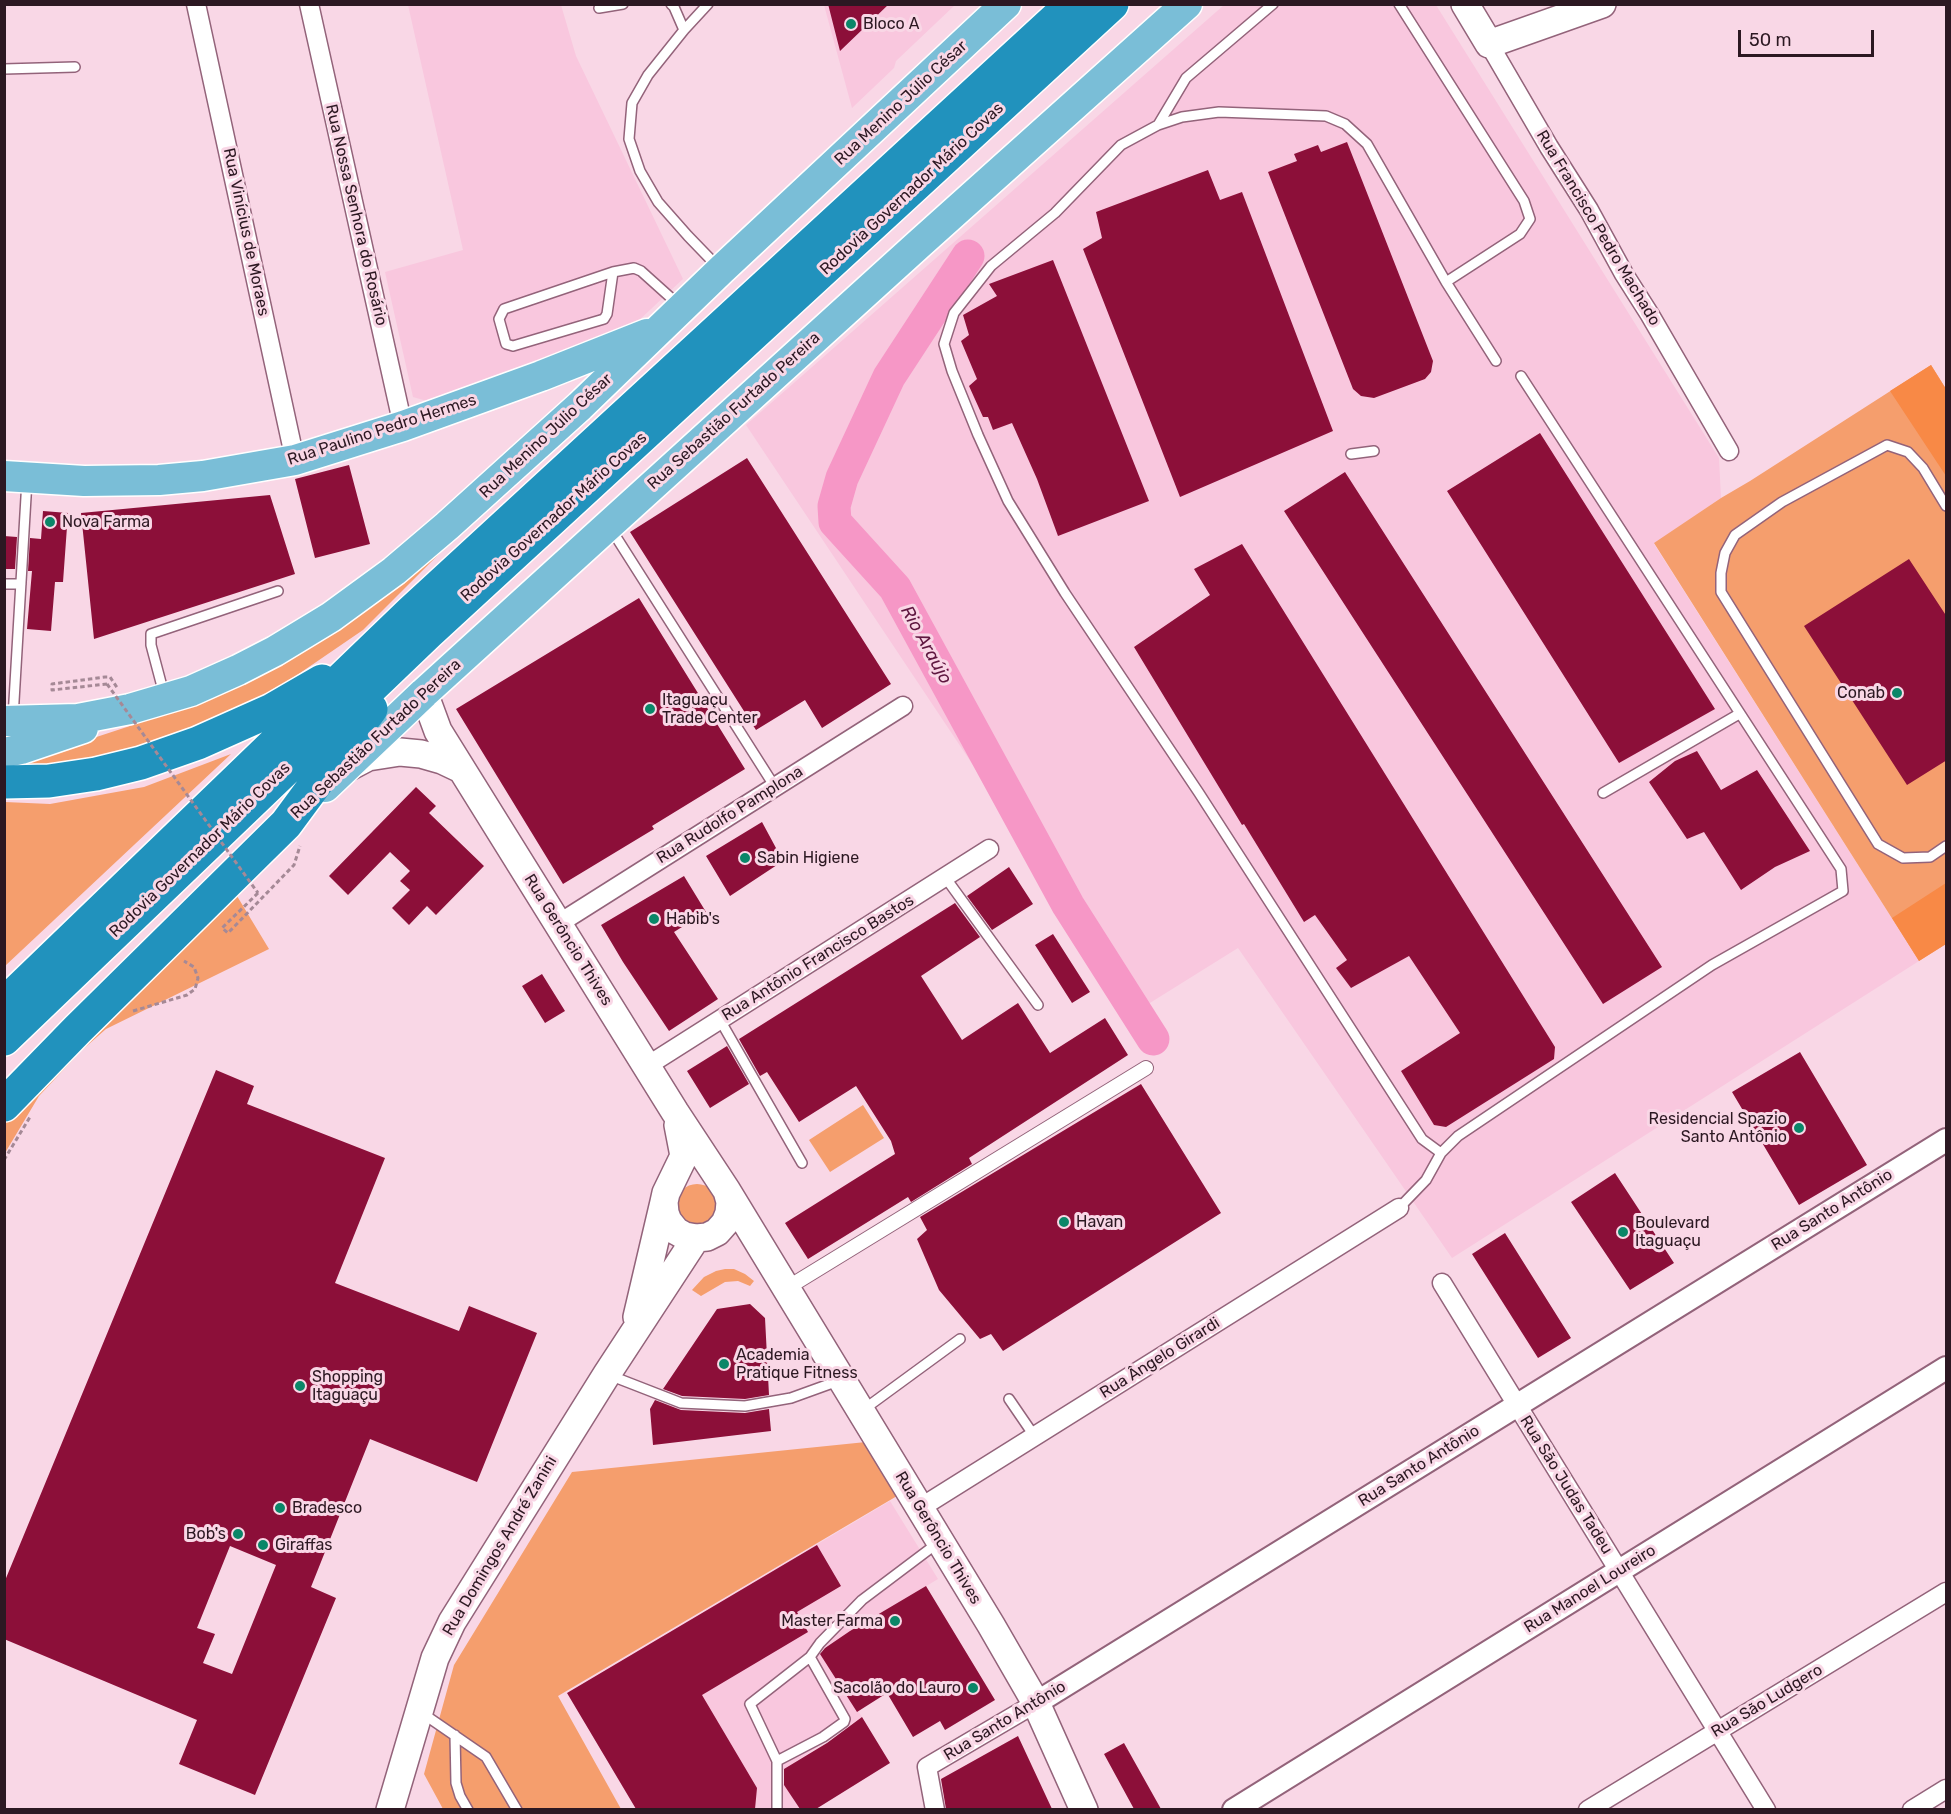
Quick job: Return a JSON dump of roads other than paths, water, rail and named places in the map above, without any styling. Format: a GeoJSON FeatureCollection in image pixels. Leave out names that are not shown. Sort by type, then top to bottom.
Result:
{"type":"FeatureCollection","features":[{"type":"Feature","properties":{"kind":"highway","name":"Rodovia Governador Mário Covas"},"geometry":{"type":"LineString","coordinates":[[4,1004],[411,612],[1076,19],[1112,4]]}},
{"type":"Feature","properties":{"kind":"highway"},"geometry":{"type":"LineString","coordinates":[[1076,19],[1120,4]]}},
{"type":"Feature","properties":{"kind":"highway","name":"Rodovia Governador Mário Covas"},"geometry":{"type":"LineString","coordinates":[[4,1039],[428,633],[1076,19]]}},
{"type":"Feature","properties":{"kind":"highway"},"geometry":{"type":"LineString","coordinates":[[4,1105],[286,824],[428,633]]}},
{"type":"Feature","properties":{"kind":"highway"},"geometry":{"type":"LineString","coordinates":[[4,782],[49,782],[96,774],[141,763],[188,747],[272,710],[370,652]]}},
{"type":"Feature","properties":{"kind":"highway"},"geometry":{"type":"LineString","coordinates":[[4,1083],[77,1030]]}},
{"type":"Feature","properties":{"kind":"main road","name":"Rua Menino Júlio César"},"geometry":{"type":"LineString","coordinates":[[9,721],[78,719],[130,709],[191,691],[275,651],[331,617],[394,571],[580,406],[721,270],[1006,4]]}},
{"type":"Feature","properties":{"kind":"main road","name":"Rua Sebastião Furtado Pereira"},"geometry":{"type":"LineString","coordinates":[[286,824],[424,693],[1187,4]]}},
{"type":"Feature","properties":{"kind":"main road","name":"Rua Francisco Pedro Machado"},"geometry":{"type":"LineString","coordinates":[[1466,4],[1489,45]]}},
{"type":"Feature","properties":{"kind":"main road"},"geometry":{"type":"LineString","coordinates":[[1489,45],[1602,4]]}},
{"type":"Feature","properties":{"kind":"main road","name":"Rua Paulino Pedro Hermes"},"geometry":{"type":"LineString","coordinates":[[16,477],[84,481],[159,480],[223,473],[296,459],[403,426],[541,376],[660,329]]}},
{"type":"Feature","properties":{"kind":"main road"},"geometry":{"type":"LineString","coordinates":[[541,376],[580,406]]}},
{"type":"Feature","properties":{"kind":"main road","name":"Rua Gerôncio Thives"},"geometry":{"type":"LineString","coordinates":[[424,693],[438,731],[461,769],[782,1281],[1036,1703],[1084,1809]]}},
{"type":"Feature","properties":{"kind":"main road"},"geometry":{"type":"LineString","coordinates":[[4,753],[56,738],[130,709]]}},
{"type":"Feature","properties":{"kind":"main road"},"geometry":{"type":"LineString","coordinates":[[383,732],[398,725],[409,724],[438,731]]}},
{"type":"Feature","properties":{"kind":"main road"},"geometry":{"type":"LineString","coordinates":[[343,770],[369,757],[400,752],[421,754],[461,769]]}},
{"type":"Feature","properties":{"kind":"main road"},"geometry":{"type":"LineString","coordinates":[[633,1332],[668,1193],[684,1156],[675,1112]]}},
{"type":"Feature","properties":{"kind":"main road"},"geometry":{"type":"LineString","coordinates":[[707,1235],[725,1223],[729,1213],[730,1202],[723,1186],[711,1176],[702,1173],[678,1178],[668,1193],[665,1213],[676,1231],[685,1236],[707,1235],[732,1232],[746,1242],[782,1281]]}},
{"type":"Feature","properties":{"kind":"main road","name":"Rua Domingos André Zanini"},"geometry":{"type":"LineString","coordinates":[[390,1809],[435,1658],[452,1622],[633,1332],[707,1235]]}},
{"type":"Feature","properties":{"kind":"street","name":"Rua Vinícius de Moraes"},"geometry":{"type":"LineString","coordinates":[[196,4],[296,459]]}},
{"type":"Feature","properties":{"kind":"street","name":"Rua Nossa Senhora do Rosário"},"geometry":{"type":"LineString","coordinates":[[309,4],[403,426]]}},
{"type":"Feature","properties":{"kind":"street","name":"Rua Francisco Pedro Machado"},"geometry":{"type":"LineString","coordinates":[[1489,45],[1589,210],[1624,274],[1729,451]]}},
{"type":"Feature","properties":{"kind":"street","name":"Rua Rudolfo Pamplona"},"geometry":{"type":"LineString","coordinates":[[558,924],[903,706]]}},
{"type":"Feature","properties":{"kind":"street","name":"Rua Antônio Francisco Bastos"},"geometry":{"type":"LineString","coordinates":[[647,1066],[989,849]]}},
{"type":"Feature","properties":{"kind":"street"},"geometry":{"type":"LineString","coordinates":[[782,1281],[1146,1068]]}},
{"type":"Feature","properties":{"kind":"street","name":"Rua Santo Antônio"},"geometry":{"type":"LineString","coordinates":[[935,1809],[927,1767],[1036,1703],[1947,1140]]}},
{"type":"Feature","properties":{"kind":"street","name":"Rua Ângelo Girardi"},"geometry":{"type":"LineString","coordinates":[[920,1508],[1399,1209]]}},
{"type":"Feature","properties":{"kind":"street","name":"Rua São Judas Tadeu"},"geometry":{"type":"LineString","coordinates":[[1442,1282],[1766,1809]]}},
{"type":"Feature","properties":{"kind":"street","name":"Rua Manoel Loureiro"},"geometry":{"type":"LineString","coordinates":[[1234,1809],[1947,1368]]}},
{"type":"Feature","properties":{"kind":"street","name":"Rua São Ludgero"},"geometry":{"type":"LineString","coordinates":[[1588,1809],[1947,1592]]}},
{"type":"Feature","properties":{"kind":"street"},"geometry":{"type":"LineString","coordinates":[[1912,1809],[1947,1789]]}},
{"type":"Feature","properties":{"kind":"lane"},"geometry":{"type":"LineString","coordinates":[[599,8],[623,4]]}},
{"type":"Feature","properties":{"kind":"lane"},"geometry":{"type":"LineString","coordinates":[[671,4],[684,30]]}},
{"type":"Feature","properties":{"kind":"lane"},"geometry":{"type":"LineString","coordinates":[[708,4],[648,75],[632,104],[629,139],[640,171],[658,202],[721,270]]}},
{"type":"Feature","properties":{"kind":"lane"},"geometry":{"type":"LineString","coordinates":[[1158,125],[1186,78],[1273,4]]}},
{"type":"Feature","properties":{"kind":"lane"},"geometry":{"type":"LineString","coordinates":[[1399,4],[1524,201],[1530,219],[1520,234],[1446,282]]}},
{"type":"Feature","properties":{"kind":"lane"},"geometry":{"type":"LineString","coordinates":[[4,69],[75,67]]}},
{"type":"Feature","properties":{"kind":"lane"},"geometry":{"type":"LineString","coordinates":[[1441,1153],[1422,1139],[1205,802],[1065,593],[1008,501],[969,414],[944,344],[954,313],[991,266],[1055,213],[1121,145],[1158,125],[1182,117],[1219,112],[1326,116],[1345,124],[1367,144],[1446,282],[1496,361]]}},
{"type":"Feature","properties":{"kind":"lane"},"geometry":{"type":"LineString","coordinates":[[613,272],[607,314],[604,319],[513,346],[506,344],[499,319],[504,309],[613,272],[634,268],[641,271],[682,307]]}},
{"type":"Feature","properties":{"kind":"lane"},"geometry":{"type":"LineString","coordinates":[[1399,1209],[1426,1180],[1441,1153],[1458,1136],[1702,972],[1844,891],[1841,869],[1521,376]]}},
{"type":"Feature","properties":{"kind":"lane"},"geometry":{"type":"LineString","coordinates":[[1947,506],[1923,468],[1908,452],[1887,446],[1782,502],[1735,535],[1725,553],[1721,583],[1721,592],[1878,844],[1903,858],[1930,857],[1947,846]]}},
{"type":"Feature","properties":{"kind":"lane"},"geometry":{"type":"LineString","coordinates":[[1351,454],[1374,451]]}},
{"type":"Feature","properties":{"kind":"lane"},"geometry":{"type":"LineString","coordinates":[[9,721],[21,584],[16,477]]}},
{"type":"Feature","properties":{"kind":"lane"},"geometry":{"type":"LineString","coordinates":[[609,525],[775,787]]}},
{"type":"Feature","properties":{"kind":"lane"},"geometry":{"type":"LineString","coordinates":[[4,584],[21,584]]}},
{"type":"Feature","properties":{"kind":"lane"},"geometry":{"type":"LineString","coordinates":[[166,699],[151,645],[151,634],[278,591]]}},
{"type":"Feature","properties":{"kind":"lane"},"geometry":{"type":"LineString","coordinates":[[1603,793],[1739,714]]}},
{"type":"Feature","properties":{"kind":"lane"},"geometry":{"type":"LineString","coordinates":[[945,877],[1038,1005]]}},
{"type":"Feature","properties":{"kind":"lane"},"geometry":{"type":"LineString","coordinates":[[720,1020],[802,1163]]}},
{"type":"Feature","properties":{"kind":"lane"},"geometry":{"type":"LineString","coordinates":[[861,1412],[960,1340]]}},
{"type":"Feature","properties":{"kind":"lane"},"geometry":{"type":"LineString","coordinates":[[607,1374],[681,1403],[745,1406],[790,1398],[842,1380]]}},
{"type":"Feature","properties":{"kind":"lane"},"geometry":{"type":"LineString","coordinates":[[1009,1399],[1035,1437]]}},
{"type":"Feature","properties":{"kind":"lane"},"geometry":{"type":"LineString","coordinates":[[777,1809],[777,1761],[750,1704],[810,1658],[820,1643],[862,1600],[940,1541]]}},
{"type":"Feature","properties":{"kind":"lane"},"geometry":{"type":"LineString","coordinates":[[777,1761],[823,1737],[845,1719],[810,1658]]}},
{"type":"Feature","properties":{"kind":"lane"},"geometry":{"type":"LineString","coordinates":[[420,1712],[486,1757],[517,1809]]}},
{"type":"Feature","properties":{"kind":"lane"},"geometry":{"type":"LineString","coordinates":[[455,1735],[456,1783],[460,1796],[468,1809]]}},
{"type":"Feature","properties":{"kind":"waterway","name":"Rio Araújo"},"geometry":{"type":"LineString","coordinates":[[968,256],[889,377],[842,478],[834,506],[835,522],[895,588],[1068,905],[1153,1039]]}},
{"type":"Feature","properties":{"kind":"place","name":"Bloco A"},"geometry":{"type":"Point","coordinates":[851,24]}},
{"type":"Feature","properties":{"kind":"place","name":"Nova Farma"},"geometry":{"type":"Point","coordinates":[50,522]}},
{"type":"Feature","properties":{"kind":"place","name":"Conab"},"geometry":{"type":"Point","coordinates":[1897,693]}},
{"type":"Feature","properties":{"kind":"place","name":"Itaguaçu Trade Center"},"geometry":{"type":"Point","coordinates":[650,709]}},
{"type":"Feature","properties":{"kind":"place","name":"Sabin Higiene"},"geometry":{"type":"Point","coordinates":[745,858]}},
{"type":"Feature","properties":{"kind":"place","name":"Habib's"},"geometry":{"type":"Point","coordinates":[654,919]}},
{"type":"Feature","properties":{"kind":"place","name":"Residencial Spazio Santo Antônio"},"geometry":{"type":"Point","coordinates":[1799,1128]}},
{"type":"Feature","properties":{"kind":"place","name":"Havan"},"geometry":{"type":"Point","coordinates":[1064,1222]}},
{"type":"Feature","properties":{"kind":"place","name":"Boulevard Itaguaçu"},"geometry":{"type":"Point","coordinates":[1623,1232]}},
{"type":"Feature","properties":{"kind":"place","name":"Academia Pratique Fitness"},"geometry":{"type":"Point","coordinates":[724,1364]}},
{"type":"Feature","properties":{"kind":"place","name":"Shopping Itaguaçu"},"geometry":{"type":"Point","coordinates":[300,1386]}},
{"type":"Feature","properties":{"kind":"place","name":"Bradesco"},"geometry":{"type":"Point","coordinates":[280,1508]}},
{"type":"Feature","properties":{"kind":"place","name":"Bob's"},"geometry":{"type":"Point","coordinates":[238,1534]}},
{"type":"Feature","properties":{"kind":"place","name":"Giraffas"},"geometry":{"type":"Point","coordinates":[263,1545]}},
{"type":"Feature","properties":{"kind":"place","name":"Master Farma"},"geometry":{"type":"Point","coordinates":[895,1621]}},
{"type":"Feature","properties":{"kind":"place","name":"Sacolão do Lauro"},"geometry":{"type":"Point","coordinates":[973,1688]}}]}
